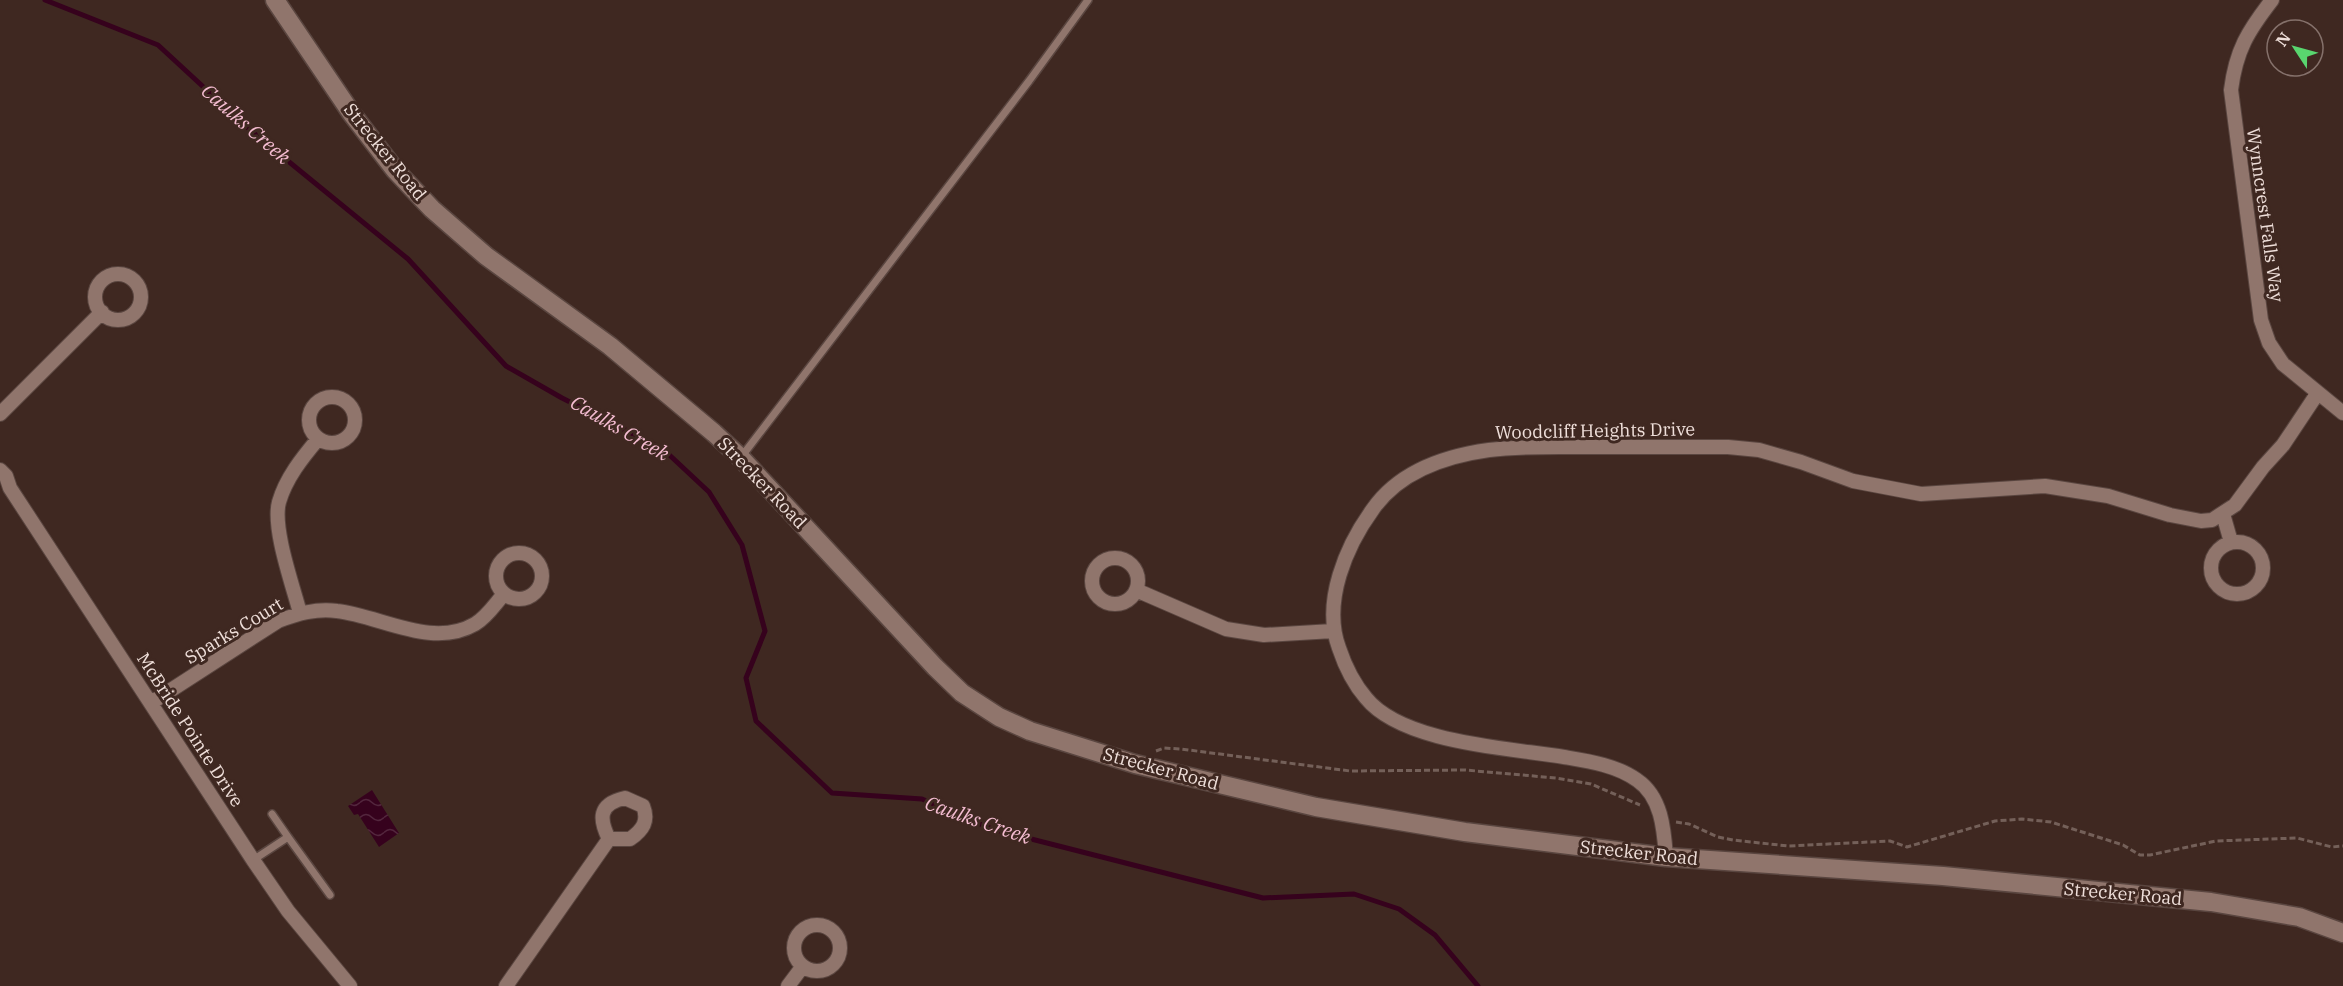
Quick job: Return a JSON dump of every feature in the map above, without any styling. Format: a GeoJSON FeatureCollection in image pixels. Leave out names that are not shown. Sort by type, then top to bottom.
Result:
{"type":"FeatureCollection","features":[{"type":"Feature","properties":{"kind":"street","name":"Strecker Road"},"geometry":{"type":"LineString","coordinates":[[275,0],[360,124],[395,170],[432,209],[486,256],[610,346],[714,433],[741,458],[935,668],[962,693],[999,717],[1030,731],[1135,764],[1316,807],[1466,832],[1666,857],[1943,876],[2211,902],[2299,917],[2343,933]]}},
{"type":"Feature","properties":{"kind":"street","name":"Wynncrest Falls Way"},"geometry":{"type":"LineString","coordinates":[[2272,0],[2244,41],[2234,64],[2231,90],[2261,320],[2269,343],[2283,364],[2343,413]]}},
{"type":"Feature","properties":{"kind":"street"},"geometry":{"type":"LineString","coordinates":[[0,414],[102,312]]}},
{"type":"Feature","properties":{"kind":"street"},"geometry":{"type":"LineString","coordinates":[[2231,542],[2223,514],[2235,505],[2263,467],[2283,446],[2317,394]]}},
{"type":"Feature","properties":{"kind":"street"},"geometry":{"type":"LineString","coordinates":[[300,613],[280,537],[279,503],[289,479],[318,439]]}},
{"type":"Feature","properties":{"kind":"street","name":"Woodcliff Heights Drive"},"geometry":{"type":"LineString","coordinates":[[1666,857],[1661,815],[1654,800],[1637,780],[1610,767],[1580,760],[1432,736],[1400,724],[1367,700],[1347,672],[1334,631],[1336,595],[1343,561],[1359,527],[1379,500],[1403,480],[1429,465],[1468,453],[1510,447],[1728,447],[1759,450],[1854,481],[1921,494],[2046,486],[2108,496],[2170,515],[2201,521],[2212,520],[2223,514]]}},
{"type":"Feature","properties":{"kind":"street","name":"McBride Pointe Drive"},"geometry":{"type":"LineString","coordinates":[[0,470],[6,477],[5,486],[253,860],[288,910],[350,986]]}},
{"type":"Feature","properties":{"kind":"street"},"geometry":{"type":"LineString","coordinates":[[1136,590],[1226,629],[1264,635],[1334,631]]}},
{"type":"Feature","properties":{"kind":"street","name":"Sparks Court"},"geometry":{"type":"LineString","coordinates":[[151,703],[278,621],[300,613],[337,611],[417,631],[440,634],[461,631],[477,623],[504,594]]}},
{"type":"Feature","properties":{"kind":"street"},"geometry":{"type":"LineString","coordinates":[[506,986],[609,839]]}},
{"type":"Feature","properties":{"kind":"street"},"geometry":{"type":"LineString","coordinates":[[788,986],[803,966]]}},
{"type":"Feature","properties":{"kind":"lane"},"geometry":{"type":"LineString","coordinates":[[741,458],[1029,81],[1088,0]]}},
{"type":"Feature","properties":{"kind":"lane"},"geometry":{"type":"LineString","coordinates":[[272,814],[330,895]]}},
{"type":"Feature","properties":{"kind":"lane"},"geometry":{"type":"LineString","coordinates":[[253,860],[288,837]]}},
{"type":"Feature","properties":{"kind":"path"},"geometry":{"type":"LineString","coordinates":[[1135,764],[1150,753],[1164,748],[1350,771],[1465,770],[1545,777],[1591,784],[1718,837],[1788,846],[1890,841],[1907,847],[1995,821],[2022,819],[2051,822],[2123,845],[2140,855],[2150,855],[2216,841],[2297,838],[2332,847],[2343,846]]}},
{"type":"Feature","properties":{"kind":"water"},"geometry":{"type":"Polygon","coordinates":[[[372,790],[399,833],[379,847],[358,814],[354,815],[348,806],[372,790]]]}},
{"type":"Feature","properties":{"kind":"waterway","name":"Caulks Creek"},"geometry":{"type":"LineString","coordinates":[[45,0],[158,45],[250,130],[408,259],[506,366],[562,398],[663,449],[709,492],[742,545],[765,631],[746,678],[756,721],[832,793],[922,799],[992,829],[1263,898],[1354,894],[1399,909],[1435,935],[1478,986]]}}]}
